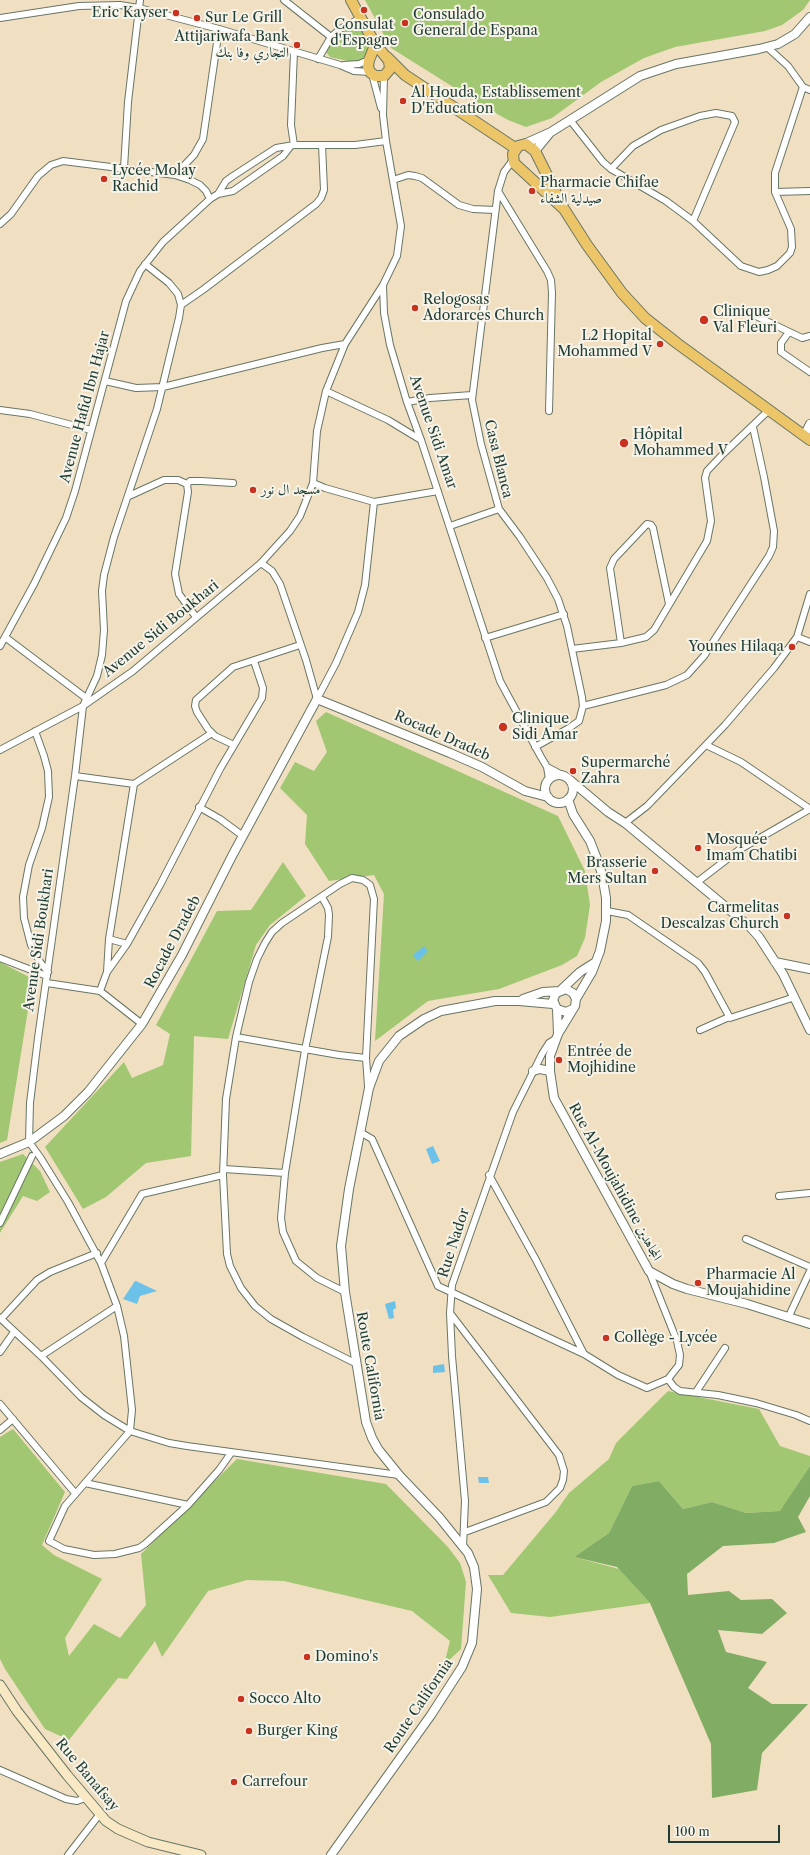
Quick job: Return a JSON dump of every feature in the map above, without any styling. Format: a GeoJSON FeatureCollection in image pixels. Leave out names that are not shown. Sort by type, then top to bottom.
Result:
{"type":"FeatureCollection","features":[{"type":"Feature","properties":{"kind":"main road"},"geometry":{"type":"LineString","coordinates":[[351,0],[374,42],[405,74],[519,146],[530,146],[536,153],[564,209],[587,245],[622,294],[645,318],[678,344],[807,438]]}},
{"type":"Feature","properties":{"kind":"main road"},"geometry":{"type":"LineString","coordinates":[[374,42],[370,67],[375,76],[386,74],[405,74]]}},
{"type":"Feature","properties":{"kind":"main road"},"geometry":{"type":"LineString","coordinates":[[370,67],[377,54],[386,56]]}},
{"type":"Feature","properties":{"kind":"main road"},"geometry":{"type":"LineString","coordinates":[[386,56],[390,65],[386,74]]}},
{"type":"Feature","properties":{"kind":"main road"},"geometry":{"type":"LineString","coordinates":[[519,146],[512,154],[513,160],[564,209]]}},
{"type":"Feature","properties":{"kind":"main road"},"geometry":{"type":"LineString","coordinates":[[520,168],[524,169],[532,166],[536,159],[536,153]]}},
{"type":"Feature","properties":{"kind":"main road","name":"Rue Banafsay"},"geometry":{"type":"LineString","coordinates":[[0,1685],[17,1710],[84,1798],[99,1815],[118,1829],[132,1836],[201,1855]]}},
{"type":"Feature","properties":{"kind":"street"},"geometry":{"type":"LineString","coordinates":[[124,168],[128,102],[140,0]]}},
{"type":"Feature","properties":{"kind":"street"},"geometry":{"type":"LineString","coordinates":[[284,0],[331,37]]}},
{"type":"Feature","properties":{"kind":"street"},"geometry":{"type":"LineString","coordinates":[[0,18],[79,6],[120,5],[139,8],[219,29],[340,65],[354,71],[370,67]]}},
{"type":"Feature","properties":{"kind":"street"},"geometry":{"type":"LineString","coordinates":[[519,146],[551,132],[640,76],[662,68],[767,47],[791,37],[810,17]]}},
{"type":"Feature","properties":{"kind":"street"},"geometry":{"type":"LineString","coordinates":[[318,59],[331,37],[340,28],[361,18]]}},
{"type":"Feature","properties":{"kind":"street"},"geometry":{"type":"LineString","coordinates":[[175,175],[194,155],[203,139],[219,29]]}},
{"type":"Feature","properties":{"kind":"street"},"geometry":{"type":"LineString","coordinates":[[767,47],[788,66],[803,88],[810,90]]}},
{"type":"Feature","properties":{"kind":"street"},"geometry":{"type":"LineString","coordinates":[[218,194],[233,191],[283,156],[292,146],[291,125],[294,52]]}},
{"type":"Feature","properties":{"kind":"street"},"geometry":{"type":"LineString","coordinates":[[340,65],[370,67]]}},
{"type":"Feature","properties":{"kind":"street","name":"Avenue Sidi Amar"},"geometry":{"type":"LineString","coordinates":[[370,67],[383,115],[399,216],[400,236],[397,256],[383,285],[384,313],[387,331],[407,402],[450,526],[500,681],[535,747]]}},
{"type":"Feature","properties":{"kind":"street","name":"Avenue Sidi Amar"},"geometry":{"type":"LineString","coordinates":[[383,115],[386,74]]}},
{"type":"Feature","properties":{"kind":"street"},"geometry":{"type":"LineString","coordinates":[[570,120],[603,162],[611,169],[649,190],[693,221],[741,266],[759,272],[768,270],[785,259],[792,247],[791,229],[775,192],[775,173],[803,88]]}},
{"type":"Feature","properties":{"kind":"street"},"geometry":{"type":"LineString","coordinates":[[611,169],[633,146],[661,130],[700,116],[716,113],[732,116],[735,122],[693,221]]}},
{"type":"Feature","properties":{"kind":"street"},"geometry":{"type":"LineString","coordinates":[[536,153],[551,132]]}},
{"type":"Feature","properties":{"kind":"street"},"geometry":{"type":"LineString","coordinates":[[218,194],[226,181],[252,162],[276,148],[292,146],[355,145],[386,141]]}},
{"type":"Feature","properties":{"kind":"street"},"geometry":{"type":"LineString","coordinates":[[181,305],[284,230],[322,198],[324,190],[322,145]]}},
{"type":"Feature","properties":{"kind":"street","name":"Casa Blanca"},"geometry":{"type":"LineString","coordinates":[[513,160],[504,172],[498,191],[483,323],[472,395],[481,444],[499,510],[520,537],[548,578],[564,614],[583,706]]}},
{"type":"Feature","properties":{"kind":"street"},"geometry":{"type":"LineString","coordinates":[[0,224],[11,214],[38,176],[51,164],[62,161],[175,175],[200,185],[206,191],[210,199]]}},
{"type":"Feature","properties":{"kind":"street"},"geometry":{"type":"LineString","coordinates":[[393,180],[408,175],[422,178],[460,205],[473,209],[495,210]]}},
{"type":"Feature","properties":{"kind":"street"},"geometry":{"type":"LineString","coordinates":[[498,191],[551,280],[549,411]]}},
{"type":"Feature","properties":{"kind":"street"},"geometry":{"type":"LineString","coordinates":[[775,192],[810,191]]}},
{"type":"Feature","properties":{"kind":"street","name":"Avenue Hafid Ibn Hajar"},"geometry":{"type":"LineString","coordinates":[[0,646],[34,584],[62,528],[73,498],[126,301],[131,289],[145,264],[163,242],[210,199],[218,194]]}},
{"type":"Feature","properties":{"kind":"street"},"geometry":{"type":"LineString","coordinates":[[0,750],[83,706],[97,676],[102,655],[104,630],[102,591],[105,568],[164,387],[181,305],[178,294],[169,283],[145,264]]}},
{"type":"Feature","properties":{"kind":"street","name":"Avenue Sidi Boukhari"},"geometry":{"type":"LineString","coordinates":[[29,1142],[30,1103],[38,1038],[76,776],[83,706],[138,667],[261,563],[296,522],[306,504],[313,483],[317,431],[326,391],[345,344],[383,285]]}},
{"type":"Feature","properties":{"kind":"street"},"geometry":{"type":"LineString","coordinates":[[756,316],[802,338],[810,336]]}},
{"type":"Feature","properties":{"kind":"street"},"geometry":{"type":"LineString","coordinates":[[789,332],[781,343],[781,352],[810,372]]}},
{"type":"Feature","properties":{"kind":"street"},"geometry":{"type":"LineString","coordinates":[[105,381],[136,388],[164,387],[307,351],[345,344]]}},
{"type":"Feature","properties":{"kind":"street"},"geometry":{"type":"LineString","coordinates":[[326,391],[388,420],[421,440]]}},
{"type":"Feature","properties":{"kind":"street"},"geometry":{"type":"LineString","coordinates":[[407,402],[430,398],[472,395]]}},
{"type":"Feature","properties":{"kind":"street"},"geometry":{"type":"LineString","coordinates":[[0,410],[42,417],[91,430]]}},
{"type":"Feature","properties":{"kind":"street"},"geometry":{"type":"LineString","coordinates":[[572,649],[621,643],[650,634],[659,624],[669,604],[699,555],[709,534],[710,513],[705,478],[707,471],[722,454],[770,410]]}},
{"type":"Feature","properties":{"kind":"street"},"geometry":{"type":"LineString","coordinates":[[807,438],[810,424]]}},
{"type":"Feature","properties":{"kind":"street"},"geometry":{"type":"LineString","coordinates":[[753,427],[774,531],[773,547],[769,556],[704,656],[687,675],[666,685],[583,706],[580,718],[575,724],[535,747],[547,767],[567,778],[608,812],[625,823],[747,924],[759,937],[775,962],[810,1030]]}},
{"type":"Feature","properties":{"kind":"street"},"geometry":{"type":"LineString","coordinates":[[128,496],[164,480],[178,480],[187,484],[190,482],[201,481],[233,483]]}},
{"type":"Feature","properties":{"kind":"street"},"geometry":{"type":"LineString","coordinates":[[313,483],[325,488],[374,502],[438,491]]}},
{"type":"Feature","properties":{"kind":"street"},"geometry":{"type":"LineString","coordinates":[[187,484],[188,492],[175,574],[179,594],[196,617]]}},
{"type":"Feature","properties":{"kind":"street","name":"Rocade Dradeb"},"geometry":{"type":"LineString","coordinates":[[0,1154],[29,1142],[64,1116],[88,1092],[142,1024],[182,955],[243,836],[336,663],[358,612],[365,585],[374,502]]}},
{"type":"Feature","properties":{"kind":"street"},"geometry":{"type":"LineString","coordinates":[[450,526],[499,510]]}},
{"type":"Feature","properties":{"kind":"street"},"geometry":{"type":"LineString","coordinates":[[621,643],[610,568],[614,559],[647,524],[651,525],[653,528],[669,604]]}},
{"type":"Feature","properties":{"kind":"street"},"geometry":{"type":"LineString","coordinates":[[261,563],[268,567],[278,579],[317,699]]}},
{"type":"Feature","properties":{"kind":"street"},"geometry":{"type":"LineString","coordinates":[[625,823],[647,806],[706,745],[774,668],[797,637],[810,594]]}},
{"type":"Feature","properties":{"kind":"street"},"geometry":{"type":"LineString","coordinates":[[485,638],[564,614]]}},
{"type":"Feature","properties":{"kind":"street"},"geometry":{"type":"LineString","coordinates":[[5,637],[86,698]]}},
{"type":"Feature","properties":{"kind":"street"},"geometry":{"type":"LineString","coordinates":[[797,637],[810,642]]}},
{"type":"Feature","properties":{"kind":"street"},"geometry":{"type":"LineString","coordinates":[[234,745],[212,733],[197,712],[196,700],[230,669],[300,645]]}},
{"type":"Feature","properties":{"kind":"street"},"geometry":{"type":"LineString","coordinates":[[100,991],[107,972],[127,944],[234,745],[263,695],[262,685],[254,660]]}},
{"type":"Feature","properties":{"kind":"street","name":"Rocade Dradeb"},"geometry":{"type":"LineString","coordinates":[[317,699],[456,756],[524,791],[548,797]]}},
{"type":"Feature","properties":{"kind":"street"},"geometry":{"type":"LineString","coordinates":[[35,731],[48,771],[49,798],[42,828],[29,864],[23,897],[24,918],[31,945],[47,977]]}},
{"type":"Feature","properties":{"kind":"street"},"geometry":{"type":"LineString","coordinates":[[76,776],[134,784],[212,733]]}},
{"type":"Feature","properties":{"kind":"street"},"geometry":{"type":"LineString","coordinates":[[696,883],[739,850],[810,809],[741,762],[706,745]]}},
{"type":"Feature","properties":{"kind":"street"},"geometry":{"type":"LineString","coordinates":[[547,767],[548,797],[573,814],[590,841],[602,874],[606,898],[605,932],[594,963],[589,977],[572,1009],[566,1012],[555,1007],[554,996],[580,972],[594,963]]}},
{"type":"Feature","properties":{"kind":"street"},"geometry":{"type":"LineString","coordinates":[[533,793],[556,775],[567,778],[573,788],[570,797],[573,814]]}},
{"type":"Feature","properties":{"kind":"street"},"geometry":{"type":"LineString","coordinates":[[107,972],[109,939],[134,784]]}},
{"type":"Feature","properties":{"kind":"street"},"geometry":{"type":"LineString","coordinates":[[558,803],[570,797],[589,796]]}},
{"type":"Feature","properties":{"kind":"street"},"geometry":{"type":"LineString","coordinates":[[200,808],[220,819],[243,836]]}},
{"type":"Feature","properties":{"kind":"street"},"geometry":{"type":"LineString","coordinates":[[356,1363],[303,1337],[271,1319],[255,1306],[241,1288],[230,1266],[227,1254],[223,1172],[226,1099],[236,1038],[249,982],[265,943],[272,932],[282,923],[340,884],[352,878],[363,880],[370,885],[373,890],[374,914],[366,1058],[368,1088]]}},
{"type":"Feature","properties":{"kind":"street"},"geometry":{"type":"LineString","coordinates":[[322,897],[328,908],[328,937],[305,1050],[285,1173],[281,1218],[283,1232],[292,1255],[300,1266],[317,1278],[345,1292]]}},
{"type":"Feature","properties":{"kind":"street"},"geometry":{"type":"LineString","coordinates":[[606,911],[628,915],[698,963],[705,972],[729,1017]]}},
{"type":"Feature","properties":{"kind":"street"},"geometry":{"type":"LineString","coordinates":[[109,939],[127,944]]}},
{"type":"Feature","properties":{"kind":"street"},"geometry":{"type":"LineString","coordinates":[[0,958],[47,977],[100,991],[142,1024]]}},
{"type":"Feature","properties":{"kind":"street"},"geometry":{"type":"LineString","coordinates":[[775,962],[810,969]]}},
{"type":"Feature","properties":{"kind":"street"},"geometry":{"type":"LineString","coordinates":[[561,990],[573,993],[576,999]]}},
{"type":"Feature","properties":{"kind":"street","name":"Route California"},"geometry":{"type":"LineString","coordinates":[[519,1001],[543,992],[561,990]]}},
{"type":"Feature","properties":{"kind":"street"},"geometry":{"type":"LineString","coordinates":[[700,1030],[729,1017],[737,1017],[794,997]]}},
{"type":"Feature","properties":{"kind":"street","name":"Route California"},"geometry":{"type":"LineString","coordinates":[[330,1855],[445,1695],[465,1660],[472,1642],[477,1589],[474,1567],[463,1547],[439,1517],[399,1475],[378,1449],[368,1431],[345,1292],[342,1240],[349,1189],[368,1088],[379,1061],[386,1051],[399,1036],[424,1019],[451,1008],[480,1003],[519,1001],[555,1007]]}},
{"type":"Feature","properties":{"kind":"street","name":"Rue Al-Moujahidine المجاهدين"},"geometry":{"type":"LineString","coordinates":[[555,1007],[558,1036]]}},
{"type":"Feature","properties":{"kind":"street","name":"Rue Al-Moujahidine المجاهدين"},"geometry":{"type":"LineString","coordinates":[[572,1009],[558,1036],[550,1056],[551,1087],[559,1108],[599,1178],[624,1228],[649,1272],[680,1286],[747,1304],[810,1324]]}},
{"type":"Feature","properties":{"kind":"street","name":"Rue Nador"},"geometry":{"type":"LineString","coordinates":[[463,1547],[466,1501],[452,1356],[450,1313],[451,1292],[454,1277],[489,1175],[513,1112],[533,1071],[549,1043],[558,1036]]}},
{"type":"Feature","properties":{"kind":"street"},"geometry":{"type":"LineString","coordinates":[[236,1038],[305,1050],[366,1058]]}},
{"type":"Feature","properties":{"kind":"street"},"geometry":{"type":"LineString","coordinates":[[533,1071],[540,1069],[550,1071]]}},
{"type":"Feature","properties":{"kind":"street"},"geometry":{"type":"LineString","coordinates":[[360,1132],[372,1139],[438,1286],[584,1354],[618,1375],[644,1388],[654,1386],[668,1379],[679,1365],[680,1351],[649,1272]]}},
{"type":"Feature","properties":{"kind":"street"},"geometry":{"type":"LineString","coordinates":[[29,1142],[40,1157],[97,1253],[101,1263],[117,1306],[124,1336],[132,1410],[130,1431],[75,1493],[60,1513],[49,1541],[64,1549],[94,1555],[115,1554],[139,1548],[188,1505],[219,1470],[231,1453]]}},
{"type":"Feature","properties":{"kind":"street"},"geometry":{"type":"LineString","coordinates":[[0,1223],[32,1156]]}},
{"type":"Feature","properties":{"kind":"street"},"geometry":{"type":"LineString","coordinates":[[101,1263],[142,1194],[223,1172],[285,1173]]}},
{"type":"Feature","properties":{"kind":"street"},"geometry":{"type":"LineString","coordinates":[[489,1175],[536,1260],[584,1354]]}},
{"type":"Feature","properties":{"kind":"street"},"geometry":{"type":"LineString","coordinates":[[779,1196],[810,1193]]}},
{"type":"Feature","properties":{"kind":"street"},"geometry":{"type":"LineString","coordinates":[[746,1239],[810,1267]]}},
{"type":"Feature","properties":{"kind":"street"},"geometry":{"type":"LineString","coordinates":[[97,1253],[50,1272],[37,1280],[0,1319],[41,1356],[81,1397],[104,1416],[130,1431],[169,1443],[231,1453],[399,1475]]}},
{"type":"Feature","properties":{"kind":"street"},"geometry":{"type":"LineString","coordinates":[[788,1318],[810,1271]]}},
{"type":"Feature","properties":{"kind":"street"},"geometry":{"type":"LineString","coordinates":[[41,1356],[117,1306]]}},
{"type":"Feature","properties":{"kind":"street"},"geometry":{"type":"LineString","coordinates":[[450,1313],[559,1455],[564,1471],[564,1480],[560,1488],[546,1502],[465,1532]]}},
{"type":"Feature","properties":{"kind":"street"},"geometry":{"type":"LineString","coordinates":[[0,1352],[14,1332]]}},
{"type":"Feature","properties":{"kind":"street"},"geometry":{"type":"LineString","coordinates":[[696,1392],[725,1348]]}},
{"type":"Feature","properties":{"kind":"street"},"geometry":{"type":"LineString","coordinates":[[668,1379],[674,1387],[680,1391],[696,1392],[756,1403],[796,1414],[810,1422]]}},
{"type":"Feature","properties":{"kind":"street"},"geometry":{"type":"LineString","coordinates":[[0,1404],[75,1493]]}},
{"type":"Feature","properties":{"kind":"street"},"geometry":{"type":"LineString","coordinates":[[0,1430],[13,1419]]}},
{"type":"Feature","properties":{"kind":"street"},"geometry":{"type":"LineString","coordinates":[[85,1483],[188,1505]]}},
{"type":"Feature","properties":{"kind":"street"},"geometry":{"type":"LineString","coordinates":[[0,1770],[66,1799],[77,1801],[84,1798]]}},
{"type":"Feature","properties":{"kind":"street"},"geometry":{"type":"LineString","coordinates":[[68,1855],[99,1815]]}},
{"type":"Feature","properties":{"kind":"green space"},"geometry":{"type":"Polygon","coordinates":[[[365,0],[810,0],[803,10],[782,25],[765,31],[675,47],[644,58],[601,82],[552,118],[526,127],[508,120],[485,107],[391,48],[365,0]]]}},
{"type":"Feature","properties":{"kind":"green space"},"geometry":{"type":"Polygon","coordinates":[[[360,21],[369,38],[370,49],[361,61],[352,62],[330,57],[326,52],[329,41],[343,29],[360,21]]]}},
{"type":"Feature","properties":{"kind":"green space"},"geometry":{"type":"Polygon","coordinates":[[[326,712],[558,816],[585,871],[590,905],[585,938],[577,956],[562,965],[499,989],[428,1001],[375,1041],[384,894],[374,875],[329,881],[305,844],[307,815],[280,788],[295,762],[314,771],[327,752],[316,721],[326,712]]]}},
{"type":"Feature","properties":{"kind":"green space"},"geometry":{"type":"Polygon","coordinates":[[[283,862],[306,896],[270,925],[256,945],[228,1039],[194,1036],[191,1156],[146,1163],[106,1197],[83,1209],[45,1147],[124,1062],[132,1078],[163,1065],[170,1034],[156,1025],[217,911],[251,910],[283,862]]]}},
{"type":"Feature","properties":{"kind":"green space"},"geometry":{"type":"Polygon","coordinates":[[[0,962],[33,979],[7,1140],[0,1143],[0,962]]]}},
{"type":"Feature","properties":{"kind":"green space"},"geometry":{"type":"Polygon","coordinates":[[[23,1154],[40,1171],[50,1192],[37,1201],[23,1196],[0,1233],[0,1162],[23,1154]]]}},
{"type":"Feature","properties":{"kind":"green space"},"geometry":{"type":"Polygon","coordinates":[[[668,1391],[759,1409],[780,1446],[810,1456],[810,1466],[781,1511],[746,1513],[712,1502],[683,1509],[659,1481],[632,1486],[609,1533],[574,1557],[619,1569],[650,1603],[550,1617],[511,1613],[488,1575],[503,1575],[555,1513],[569,1493],[609,1459],[616,1443],[668,1391]]]}},
{"type":"Feature","properties":{"kind":"green space"},"geometry":{"type":"Polygon","coordinates":[[[13,1429],[65,1492],[42,1545],[54,1555],[102,1579],[65,1638],[69,1656],[94,1624],[120,1638],[146,1605],[141,1554],[237,1459],[386,1484],[448,1547],[460,1563],[466,1582],[461,1649],[444,1665],[450,1641],[412,1611],[284,1581],[247,1580],[208,1591],[162,1657],[155,1641],[127,1679],[118,1678],[69,1740],[45,1729],[5,1669],[0,1659],[0,1437],[13,1429]]]}},
{"type":"Feature","properties":{"kind":"green space"},"geometry":{"type":"Polygon","coordinates":[[[810,1466],[810,1496],[798,1517],[806,1532],[774,1543],[723,1546],[687,1574],[688,1595],[729,1591],[741,1600],[772,1599],[787,1613],[762,1634],[718,1630],[726,1652],[767,1662],[748,1688],[772,1704],[808,1704],[762,1753],[757,1790],[712,1798],[711,1744],[650,1603],[617,1567],[574,1557],[609,1533],[632,1486],[659,1481],[683,1509],[712,1502],[746,1513],[780,1511],[810,1466]]]}},
{"type":"Feature","properties":{"kind":"water"},"geometry":{"type":"Polygon","coordinates":[[[424,946],[428,951],[418,961],[413,955],[424,946]]]}},
{"type":"Feature","properties":{"kind":"water"},"geometry":{"type":"Polygon","coordinates":[[[433,1146],[440,1161],[432,1164],[426,1149],[433,1146]]]}},
{"type":"Feature","properties":{"kind":"water"},"geometry":{"type":"Polygon","coordinates":[[[135,1281],[157,1291],[140,1296],[137,1304],[123,1299],[135,1281]]]}},
{"type":"Feature","properties":{"kind":"water"},"geometry":{"type":"Polygon","coordinates":[[[395,1301],[396,1308],[393,1310],[394,1318],[389,1319],[385,1304],[395,1301]]]}},
{"type":"Feature","properties":{"kind":"water"},"geometry":{"type":"Polygon","coordinates":[[[444,1364],[445,1372],[433,1373],[433,1366],[444,1364]]]}},
{"type":"Feature","properties":{"kind":"water"},"geometry":{"type":"Polygon","coordinates":[[[478,1477],[488,1477],[489,1483],[479,1483],[478,1477]]]}},
{"type":"Feature","properties":{"kind":"place","name":"Consulat d'Espagne"},"geometry":{"type":"Point","coordinates":[364,10]}},
{"type":"Feature","properties":{"kind":"place","name":"Eric Kayser"},"geometry":{"type":"Point","coordinates":[176,13]}},
{"type":"Feature","properties":{"kind":"place","name":"Sur Le Grill"},"geometry":{"type":"Point","coordinates":[197,18]}},
{"type":"Feature","properties":{"kind":"place","name":"Consulado General de Espana"},"geometry":{"type":"Point","coordinates":[405,23]}},
{"type":"Feature","properties":{"kind":"place","name":"Attijariwafa Bank التجاري وفا بنك"},"geometry":{"type":"Point","coordinates":[297,45]}},
{"type":"Feature","properties":{"kind":"place","name":"Al Houda, Establissement D'Education"},"geometry":{"type":"Point","coordinates":[403,101]}},
{"type":"Feature","properties":{"kind":"place","name":"Lycée Molay Rachid"},"geometry":{"type":"Point","coordinates":[104,179]}},
{"type":"Feature","properties":{"kind":"place","name":"Pharmacie Chifae صيدلية الشفاء"},"geometry":{"type":"Point","coordinates":[532,191]}},
{"type":"Feature","properties":{"kind":"place","name":"Relogosas Adorarces Church"},"geometry":{"type":"Point","coordinates":[415,308]}},
{"type":"Feature","properties":{"kind":"place","name":"Clinique Val Fleuri"},"geometry":{"type":"Point","coordinates":[704,320]}},
{"type":"Feature","properties":{"kind":"place","name":"L2 Hopital Mohammed V"},"geometry":{"type":"Point","coordinates":[660,344]}},
{"type":"Feature","properties":{"kind":"place","name":"Hôpital Mohammed V"},"geometry":{"type":"Point","coordinates":[624,443]}},
{"type":"Feature","properties":{"kind":"place","name":"مسجد ال نور"},"geometry":{"type":"Point","coordinates":[253,490]}},
{"type":"Feature","properties":{"kind":"place","name":"Younes Hilaqa"},"geometry":{"type":"Point","coordinates":[792,647]}},
{"type":"Feature","properties":{"kind":"place","name":"Clinique Sidi Amar"},"geometry":{"type":"Point","coordinates":[503,727]}},
{"type":"Feature","properties":{"kind":"place","name":"Supermarché Zahra"},"geometry":{"type":"Point","coordinates":[573,771]}},
{"type":"Feature","properties":{"kind":"place","name":"Mosquée Imam Chatibi"},"geometry":{"type":"Point","coordinates":[698,848]}},
{"type":"Feature","properties":{"kind":"place","name":"Brasserie Mers Sultan"},"geometry":{"type":"Point","coordinates":[655,871]}},
{"type":"Feature","properties":{"kind":"place","name":"Carmelitas Descalzas Church"},"geometry":{"type":"Point","coordinates":[787,916]}},
{"type":"Feature","properties":{"kind":"place","name":"Entrée de Mojhidine"},"geometry":{"type":"Point","coordinates":[559,1060]}},
{"type":"Feature","properties":{"kind":"place","name":"Pharmacie Al Moujahidine"},"geometry":{"type":"Point","coordinates":[698,1283]}},
{"type":"Feature","properties":{"kind":"place","name":"Collège - Lycée"},"geometry":{"type":"Point","coordinates":[606,1338]}},
{"type":"Feature","properties":{"kind":"place","name":"Domino's"},"geometry":{"type":"Point","coordinates":[307,1657]}},
{"type":"Feature","properties":{"kind":"place","name":"Socco Alto"},"geometry":{"type":"Point","coordinates":[241,1699]}},
{"type":"Feature","properties":{"kind":"place","name":"Burger King"},"geometry":{"type":"Point","coordinates":[249,1731]}},
{"type":"Feature","properties":{"kind":"place","name":"Carrefour"},"geometry":{"type":"Point","coordinates":[234,1782]}}]}
